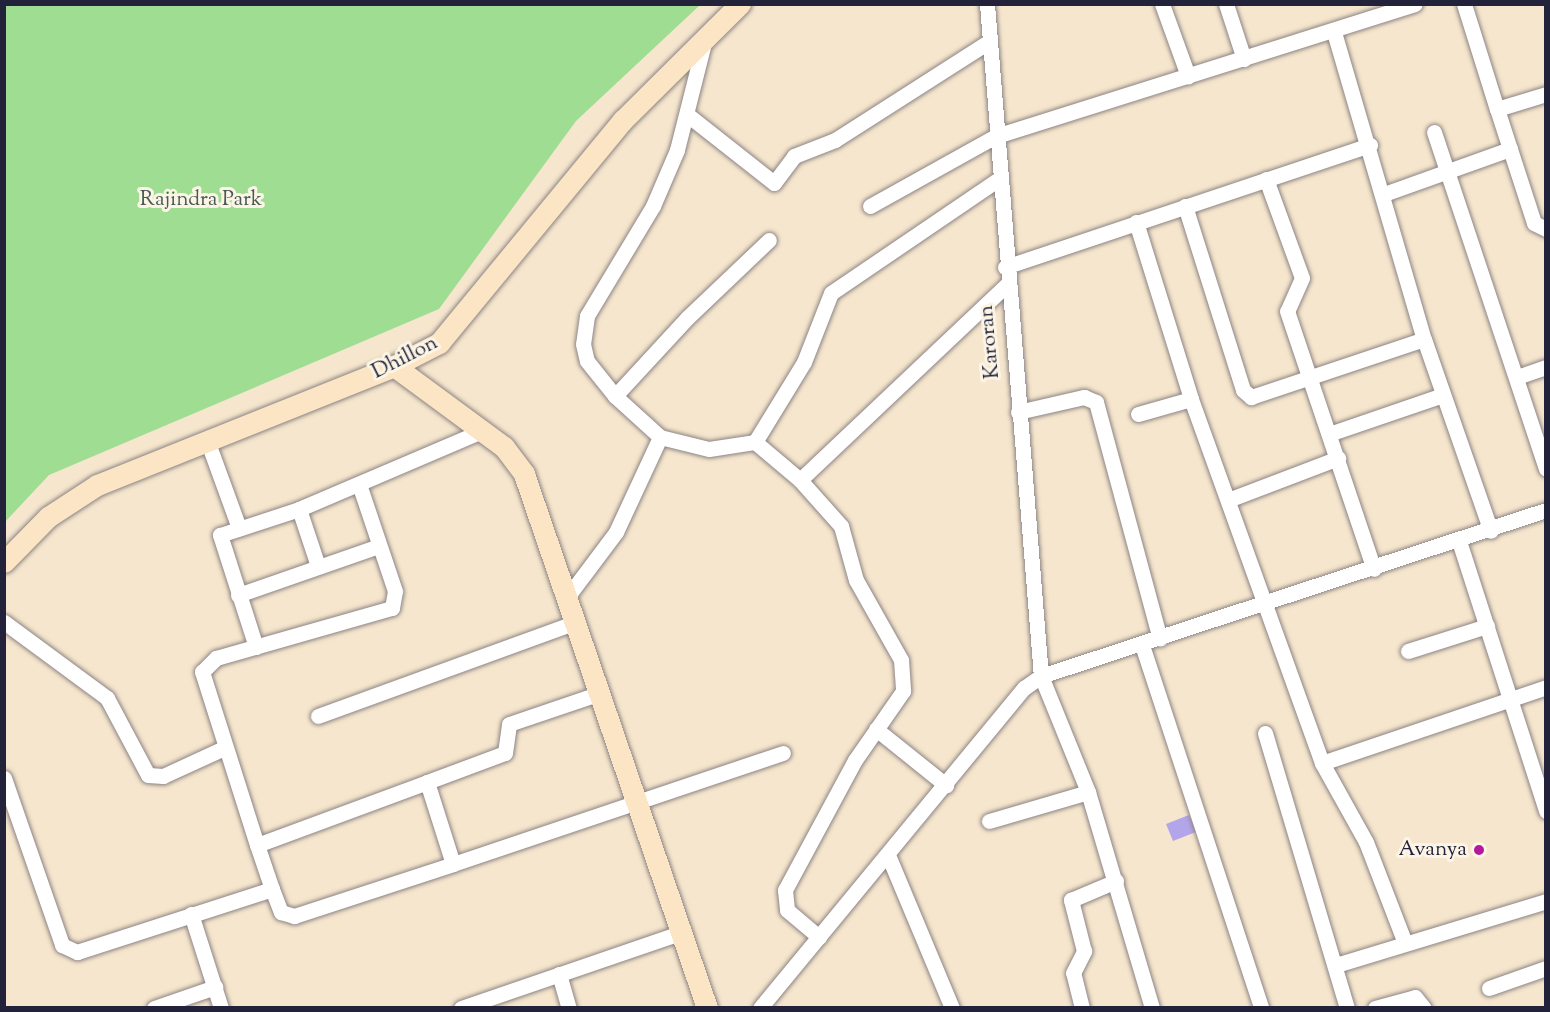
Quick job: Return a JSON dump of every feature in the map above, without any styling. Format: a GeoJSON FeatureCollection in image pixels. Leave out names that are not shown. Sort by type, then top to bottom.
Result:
{"type":"FeatureCollection","features":[{"type":"Feature","properties":{"kind":"street","name":"Dhillon"},"geometry":{"type":"LineString","coordinates":[[4,562],[68,501],[207,440],[394,366],[439,343],[457,326],[612,132],[703,46],[740,4]]}},
{"type":"Feature","properties":{"kind":"street","name":"Karoran"},"geometry":{"type":"LineString","coordinates":[[987,4],[1006,285],[1041,676],[1089,792],[1152,1008]]}},
{"type":"Feature","properties":{"kind":"street"},"geometry":{"type":"LineString","coordinates":[[1162,4],[1188,76]]}},
{"type":"Feature","properties":{"kind":"street"},"geometry":{"type":"LineString","coordinates":[[1226,4],[1244,59]]}},
{"type":"Feature","properties":{"kind":"street"},"geometry":{"type":"LineString","coordinates":[[870,206],[996,136],[1334,32],[1415,4]]}},
{"type":"Feature","properties":{"kind":"street"},"geometry":{"type":"LineString","coordinates":[[1464,4],[1534,223],[1545,229]]}},
{"type":"Feature","properties":{"kind":"street"},"geometry":{"type":"LineString","coordinates":[[1334,32],[1370,145],[1424,339],[1491,531]]}},
{"type":"Feature","properties":{"kind":"street"},"geometry":{"type":"LineString","coordinates":[[689,116],[774,183],[794,156],[835,140],[990,41]]}},
{"type":"Feature","properties":{"kind":"street"},"geometry":{"type":"LineString","coordinates":[[703,46],[689,116],[652,206],[582,331],[587,361],[615,396],[660,437],[709,448],[755,442],[800,480],[841,526],[856,580],[905,675],[903,691],[876,729],[785,890],[787,910],[819,937]]}},
{"type":"Feature","properties":{"kind":"street"},"geometry":{"type":"LineString","coordinates":[[1497,109],[1545,94]]}},
{"type":"Feature","properties":{"kind":"street"},"geometry":{"type":"LineString","coordinates":[[1434,132],[1517,377],[1545,469]]}},
{"type":"Feature","properties":{"kind":"street"},"geometry":{"type":"LineString","coordinates":[[1005,267],[1370,145]]}},
{"type":"Feature","properties":{"kind":"street"},"geometry":{"type":"LineString","coordinates":[[1384,194],[1510,149]]}},
{"type":"Feature","properties":{"kind":"street"},"geometry":{"type":"LineString","coordinates":[[755,442],[804,362],[831,293],[999,179]]}},
{"type":"Feature","properties":{"kind":"street"},"geometry":{"type":"LineString","coordinates":[[1266,179],[1302,278],[1299,291],[1286,305],[1374,569]]}},
{"type":"Feature","properties":{"kind":"street"},"geometry":{"type":"LineString","coordinates":[[1185,206],[1243,390],[1261,396],[1424,339]]}},
{"type":"Feature","properties":{"kind":"street"},"geometry":{"type":"LineString","coordinates":[[1136,222],[1191,399],[1322,763],[1366,842],[1405,943]]}},
{"type":"Feature","properties":{"kind":"street"},"geometry":{"type":"LineString","coordinates":[[615,396],[687,318],[769,240]]}},
{"type":"Feature","properties":{"kind":"street"},"geometry":{"type":"LineString","coordinates":[[800,480],[1006,285]]}},
{"type":"Feature","properties":{"kind":"street"},"geometry":{"type":"LineString","coordinates":[[394,366],[504,447],[524,474],[633,803],[707,1008]]}},
{"type":"Feature","properties":{"kind":"street"},"geometry":{"type":"LineString","coordinates":[[1517,377],[1545,367]]}},
{"type":"Feature","properties":{"kind":"street"},"geometry":{"type":"LineString","coordinates":[[1329,434],[1443,395]]}},
{"type":"Feature","properties":{"kind":"street"},"geometry":{"type":"LineString","coordinates":[[1018,412],[1084,396],[1096,402],[1160,639]]}},
{"type":"Feature","properties":{"kind":"street"},"geometry":{"type":"LineString","coordinates":[[1137,414],[1191,399]]}},
{"type":"Feature","properties":{"kind":"street"},"geometry":{"type":"LineString","coordinates":[[256,647],[217,540],[239,528],[299,509],[482,431]]}},
{"type":"Feature","properties":{"kind":"street"},"geometry":{"type":"LineString","coordinates":[[565,600],[616,532],[660,437]]}},
{"type":"Feature","properties":{"kind":"street"},"geometry":{"type":"LineString","coordinates":[[207,440],[239,528]]}},
{"type":"Feature","properties":{"kind":"street"},"geometry":{"type":"LineString","coordinates":[[1228,500],[1338,458]]}},
{"type":"Feature","properties":{"kind":"street"},"geometry":{"type":"LineString","coordinates":[[359,484],[398,601],[392,609],[216,658],[202,672],[222,749],[281,912],[294,916],[783,753]]}},
{"type":"Feature","properties":{"kind":"street"},"geometry":{"type":"LineString","coordinates":[[299,509],[318,566]]}},
{"type":"Feature","properties":{"kind":"street"},"geometry":{"type":"LineString","coordinates":[[760,1008],[1024,688],[1041,676],[1491,531],[1545,510]]}},
{"type":"Feature","properties":{"kind":"street"},"geometry":{"type":"LineString","coordinates":[[1459,541],[1512,699],[1539,771],[1545,811]]}},
{"type":"Feature","properties":{"kind":"street"},"geometry":{"type":"LineString","coordinates":[[238,595],[379,546]]}},
{"type":"Feature","properties":{"kind":"street"},"geometry":{"type":"LineString","coordinates":[[4,622],[99,690],[118,713],[148,775],[163,776],[222,749]]}},
{"type":"Feature","properties":{"kind":"street"},"geometry":{"type":"LineString","coordinates":[[318,716],[573,623]]}},
{"type":"Feature","properties":{"kind":"street"},"geometry":{"type":"LineString","coordinates":[[1408,651],[1487,626]]}},
{"type":"Feature","properties":{"kind":"street"},"geometry":{"type":"LineString","coordinates":[[1142,645],[1261,1008]]}},
{"type":"Feature","properties":{"kind":"street"},"geometry":{"type":"LineString","coordinates":[[1322,763],[1545,687]]}},
{"type":"Feature","properties":{"kind":"street"},"geometry":{"type":"LineString","coordinates":[[257,845],[505,753],[509,724],[597,694]]}},
{"type":"Feature","properties":{"kind":"street"},"geometry":{"type":"LineString","coordinates":[[876,729],[946,785]]}},
{"type":"Feature","properties":{"kind":"street"},"geometry":{"type":"LineString","coordinates":[[1265,733],[1347,1008]]}},
{"type":"Feature","properties":{"kind":"street"},"geometry":{"type":"LineString","coordinates":[[4,778],[68,952],[272,889]]}},
{"type":"Feature","properties":{"kind":"street"},"geometry":{"type":"LineString","coordinates":[[427,782],[453,864]]}},
{"type":"Feature","properties":{"kind":"street"},"geometry":{"type":"LineString","coordinates":[[989,821],[1089,792]]}},
{"type":"Feature","properties":{"kind":"street"},"geometry":{"type":"LineString","coordinates":[[888,855],[952,1008]]}},
{"type":"Feature","properties":{"kind":"street"},"geometry":{"type":"LineString","coordinates":[[1082,1008],[1073,973],[1084,951],[1071,900],[1116,881]]}},
{"type":"Feature","properties":{"kind":"street"},"geometry":{"type":"LineString","coordinates":[[1336,965],[1545,901]]}},
{"type":"Feature","properties":{"kind":"street"},"geometry":{"type":"LineString","coordinates":[[191,914],[221,1008]]}},
{"type":"Feature","properties":{"kind":"street"},"geometry":{"type":"LineString","coordinates":[[461,1008],[680,933]]}},
{"type":"Feature","properties":{"kind":"street"},"geometry":{"type":"LineString","coordinates":[[1489,988],[1545,968]]}},
{"type":"Feature","properties":{"kind":"street"},"geometry":{"type":"LineString","coordinates":[[559,974],[569,1008]]}},
{"type":"Feature","properties":{"kind":"street"},"geometry":{"type":"LineString","coordinates":[[154,1008],[215,987]]}},
{"type":"Feature","properties":{"kind":"street"},"geometry":{"type":"LineString","coordinates":[[1375,1008],[1415,997],[1424,1008]]}},
{"type":"Feature","properties":{"kind":"green space","name":"Rajindra Park"},"geometry":{"type":"Polygon","coordinates":[[[5,4],[700,5],[576,121],[439,309],[49,475],[5,522],[5,4]]]}},
{"type":"Feature","properties":{"kind":"building"},"geometry":{"type":"Polygon","coordinates":[[[1189,815],[1196,832],[1173,841],[1166,824],[1189,815]]]}},
{"type":"Feature","properties":{"kind":"place","name":"Avanya"},"geometry":{"type":"Point","coordinates":[1479,850]}}]}
